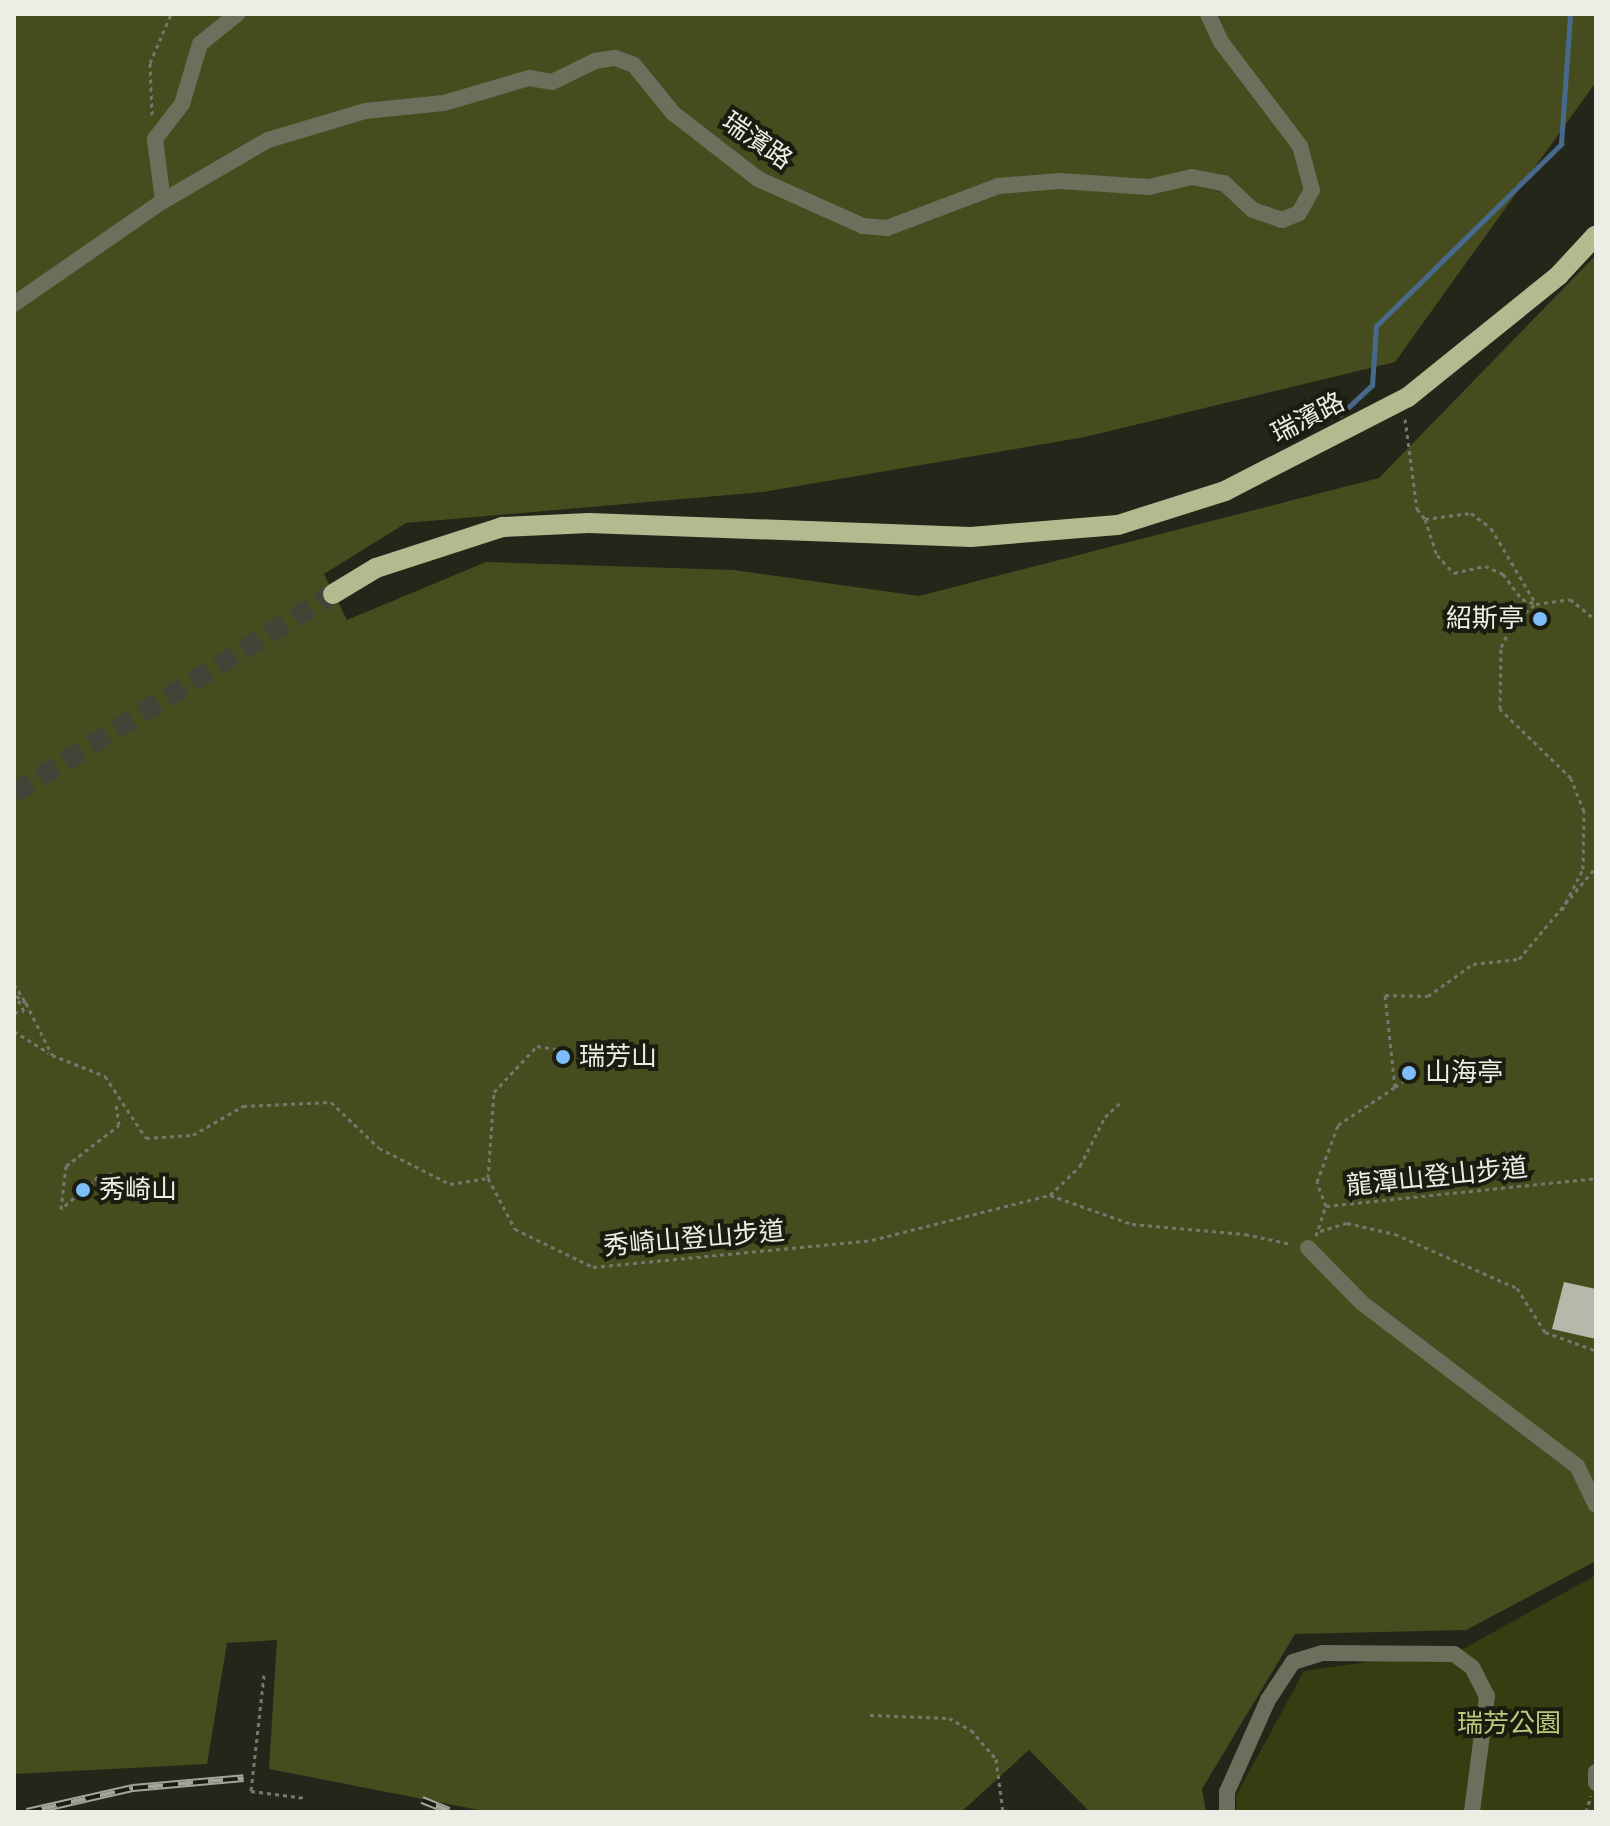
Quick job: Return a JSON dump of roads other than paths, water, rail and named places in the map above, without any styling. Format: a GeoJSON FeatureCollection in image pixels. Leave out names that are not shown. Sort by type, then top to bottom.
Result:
{"type":"FeatureCollection","features":[{"type":"Feature","properties":{"kind":"main road","name":"瑞濱路"},"geometry":{"type":"LineString","coordinates":[[333,594],[376,568],[502,527],[589,523],[971,537],[1118,525],[1225,491],[1408,397],[1559,275],[1596,235]]}},
{"type":"Feature","properties":{"kind":"street"},"geometry":{"type":"LineString","coordinates":[[163,201],[155,139],[182,104],[200,44],[237,14]]}},
{"type":"Feature","properties":{"kind":"street","name":"瑞濱路"},"geometry":{"type":"LineString","coordinates":[[14,304],[163,201],[268,140],[365,111],[444,103],[529,78],[552,82],[595,61],[615,58],[634,65],[673,113],[758,179],[863,226],[887,228],[998,186],[1060,181],[1149,187],[1192,177],[1224,183],[1253,210],[1282,220],[1299,213],[1312,190],[1300,146],[1221,42],[1208,14]]}},
{"type":"Feature","properties":{"kind":"street"},"geometry":{"type":"LineString","coordinates":[[1308,1248],[1362,1303],[1577,1466],[1596,1505]]}},
{"type":"Feature","properties":{"kind":"street"},"geometry":{"type":"LineString","coordinates":[[1227,1812],[1227,1792],[1268,1700],[1293,1662],[1323,1653],[1454,1654],[1472,1667],[1487,1696],[1472,1812]]}},
{"type":"Feature","properties":{"kind":"street"},"geometry":{"type":"LineString","coordinates":[[1596,1772],[1596,1783]]}},
{"type":"Feature","properties":{"kind":"waterway"},"geometry":{"type":"LineString","coordinates":[[1340,415],[1372,385],[1376,326],[1561,144],[1570,14]]}},
{"type":"Feature","properties":{"kind":"tunnel"},"geometry":{"type":"LineString","coordinates":[[14,793],[333,594]]}},
{"type":"Feature","properties":{"kind":"railway"},"geometry":{"type":"LineString","coordinates":[[27,1812],[133,1788],[244,1778]]}},
{"type":"Feature","properties":{"kind":"railway"},"geometry":{"type":"LineString","coordinates":[[422,1800],[449,1811]]}},
{"type":"Feature","properties":{"kind":"place","name":"紹斯亭"},"geometry":{"type":"Point","coordinates":[1540,619]}},
{"type":"Feature","properties":{"kind":"place","name":"瑞芳山"},"geometry":{"type":"Point","coordinates":[563,1057]}},
{"type":"Feature","properties":{"kind":"place","name":"山海亭"},"geometry":{"type":"Point","coordinates":[1409,1073]}},
{"type":"Feature","properties":{"kind":"place","name":"秀崎山"},"geometry":{"type":"Point","coordinates":[83,1190]}},
{"type":"Feature","properties":{"kind":"park label","name":"瑞芳公園"},"geometry":{"type":"Point","coordinates":[1509,1724]}}]}
